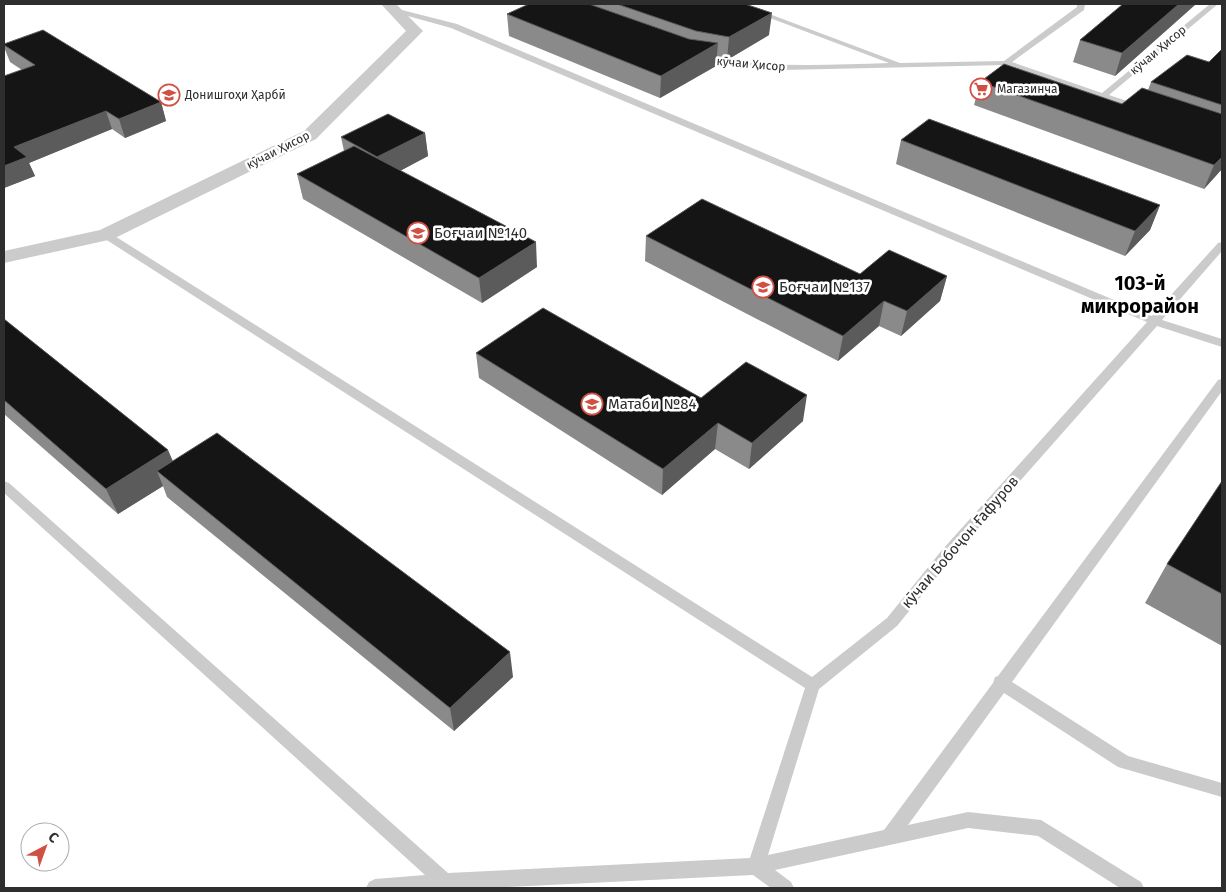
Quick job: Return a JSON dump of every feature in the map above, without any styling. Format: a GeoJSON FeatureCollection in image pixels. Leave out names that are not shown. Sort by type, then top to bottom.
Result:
{"type":"FeatureCollection","features":[{"type":"Feature","properties":{"kind":"street","name":"кӯчаи Ҳисор"},"geometry":{"type":"LineString","coordinates":[[106,234],[310,135],[415,31],[391,7]]}},
{"type":"Feature","properties":{"kind":"street"},"geometry":{"type":"LineString","coordinates":[[4,257],[106,234]]}},
{"type":"Feature","properties":{"kind":"lane","name":"кӯчаи Ҳисор"},"geometry":{"type":"LineString","coordinates":[[737,4],[904,66]]}},
{"type":"Feature","properties":{"kind":"lane"},"geometry":{"type":"LineString","coordinates":[[1006,63],[1080,8],[1081,4]]}},
{"type":"Feature","properties":{"kind":"lane","name":"кӯчаи Ҳисор"},"geometry":{"type":"LineString","coordinates":[[1103,96],[1214,4]]}},
{"type":"Feature","properties":{"kind":"lane"},"geometry":{"type":"LineString","coordinates":[[391,7],[454,26],[1154,321],[1222,343]]}},
{"type":"Feature","properties":{"kind":"lane","name":"кӯчаи Ҳисор"},"geometry":{"type":"LineString","coordinates":[[692,58],[735,65],[783,68],[1006,63]]}},
{"type":"Feature","properties":{"kind":"lane"},"geometry":{"type":"LineString","coordinates":[[1006,63],[1149,112]]}},
{"type":"Feature","properties":{"kind":"lane"},"geometry":{"type":"LineString","coordinates":[[106,234],[813,685],[756,866]]}},
{"type":"Feature","properties":{"kind":"lane","name":"кӯчаи Бобоҷон Ғафуров"},"geometry":{"type":"LineString","coordinates":[[813,685],[892,622],[947,554],[1222,245]]}},
{"type":"Feature","properties":{"kind":"lane"},"geometry":{"type":"LineString","coordinates":[[889,837],[1000,682],[1222,383]]}},
{"type":"Feature","properties":{"kind":"lane"},"geometry":{"type":"LineString","coordinates":[[4,486],[445,882]]}},
{"type":"Feature","properties":{"kind":"lane"},"geometry":{"type":"LineString","coordinates":[[1000,682],[1124,762],[1222,790]]}},
{"type":"Feature","properties":{"kind":"lane"},"geometry":{"type":"LineString","coordinates":[[375,888],[445,882],[756,866],[968,820],[1041,828],[1134,888]]}},
{"type":"Feature","properties":{"kind":"lane"},"geometry":{"type":"LineString","coordinates":[[756,866],[785,888]]}},
{"type":"Feature","properties":{"kind":"building"},"geometry":{"type":"Polygon","coordinates":[[[529,4],[589,4],[689,39],[718,43],[661,76],[507,14],[529,4]]]}},
{"type":"Feature","properties":{"kind":"building"},"geometry":{"type":"Polygon","coordinates":[[[617,4],[745,4],[772,13],[729,37],[696,31],[617,4]]]}},
{"type":"Feature","properties":{"kind":"building"},"geometry":{"type":"Polygon","coordinates":[[[1123,4],[1179,4],[1122,53],[1080,40],[1123,4]]]}},
{"type":"Feature","properties":{"kind":"building"},"geometry":{"type":"Polygon","coordinates":[[[43,30],[161,102],[119,119],[106,111],[14,147],[27,157],[4,166],[4,76],[35,65],[4,44],[43,30]]]}},
{"type":"Feature","properties":{"kind":"building"},"geometry":{"type":"Polygon","coordinates":[[[1222,49],[1222,105],[1151,82],[1187,55],[1209,62],[1222,49]]]}},
{"type":"Feature","properties":{"kind":"building"},"geometry":{"type":"Polygon","coordinates":[[[1004,64],[1122,104],[1142,88],[1222,114],[1222,157],[1214,165],[980,82],[1004,64]]]}},
{"type":"Feature","properties":{"kind":"building"},"geometry":{"type":"Polygon","coordinates":[[[388,114],[425,133],[377,157],[341,137],[388,114]]]}},
{"type":"Feature","properties":{"kind":"building"},"geometry":{"type":"Polygon","coordinates":[[[929,119],[1160,205],[1135,231],[901,140],[929,119]]]}},
{"type":"Feature","properties":{"kind":"building"},"geometry":{"type":"Polygon","coordinates":[[[354,146],[536,242],[479,278],[297,174],[354,146]]]}},
{"type":"Feature","properties":{"kind":"building"},"geometry":{"type":"Polygon","coordinates":[[[702,199],[860,274],[889,250],[947,276],[907,311],[884,301],[843,336],[646,236],[702,199]]]}},
{"type":"Feature","properties":{"kind":"building","name":"Матаби №84"},"geometry":{"type":"Polygon","coordinates":[[[543,308],[701,398],[746,362],[807,395],[752,443],[718,423],[663,469],[476,353],[543,308]]]}},
{"type":"Feature","properties":{"kind":"building"},"geometry":{"type":"Polygon","coordinates":[[[4,319],[168,450],[106,489],[4,400],[4,319]]]}},
{"type":"Feature","properties":{"kind":"building"},"geometry":{"type":"Polygon","coordinates":[[[217,433],[510,652],[450,708],[157,471],[217,433]]]}},
{"type":"Feature","properties":{"kind":"building"},"geometry":{"type":"Polygon","coordinates":[[[1222,481],[1222,594],[1167,564],[1222,481]]]}},
{"type":"Feature","properties":{"kind":"place","name":"Магазинча"},"geometry":{"type":"Point","coordinates":[981,89]}},
{"type":"Feature","properties":{"kind":"place","name":"Донишгоҳи Ҳарбӣ"},"geometry":{"type":"Point","coordinates":[169,95]}},
{"type":"Feature","properties":{"kind":"place","name":"Боғчаи №140"},"geometry":{"type":"Point","coordinates":[418,233]}},
{"type":"Feature","properties":{"kind":"place","name":"Боғчаи №137"},"geometry":{"type":"Point","coordinates":[763,287]}},
{"type":"Feature","properties":{"kind":"place","name":"Матаби №84"},"geometry":{"type":"Point","coordinates":[592,404]}},
{"type":"Feature","properties":{"kind":"district","name":"103-й микрорайон"},"geometry":{"type":"Point","coordinates":[1140,294]}}]}
